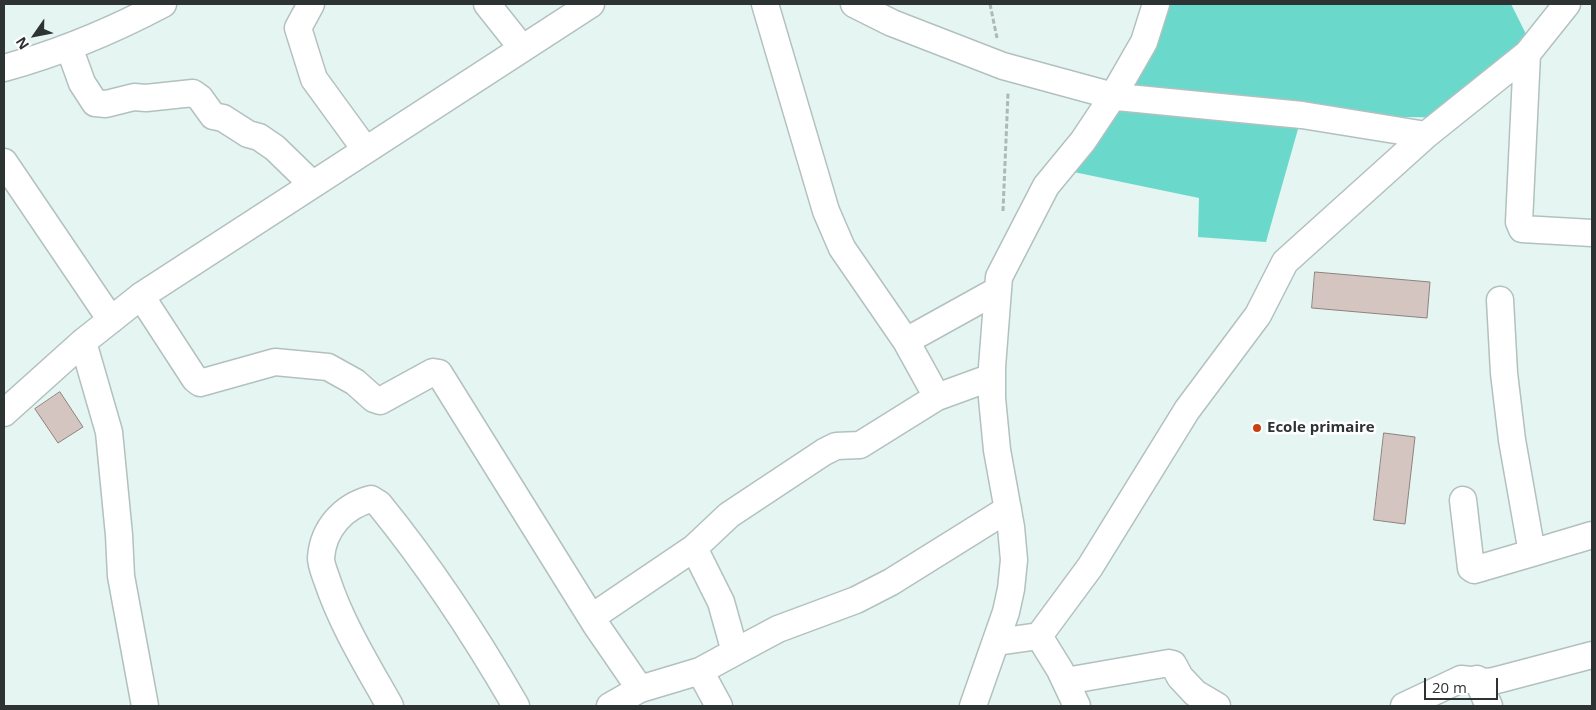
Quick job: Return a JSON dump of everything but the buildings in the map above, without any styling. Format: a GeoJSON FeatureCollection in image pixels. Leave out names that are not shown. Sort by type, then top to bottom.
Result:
{"type":"FeatureCollection","features":[{"type":"Feature","properties":{"kind":"street"},"geometry":{"type":"LineString","coordinates":[[4,68],[68,47],[135,19],[163,4]]}},
{"type":"Feature","properties":{"kind":"street"},"geometry":{"type":"LineString","coordinates":[[311,4],[298,28],[314,79],[365,149]]}},
{"type":"Feature","properties":{"kind":"street"},"geometry":{"type":"LineString","coordinates":[[487,4],[522,48]]}},
{"type":"Feature","properties":{"kind":"street"},"geometry":{"type":"LineString","coordinates":[[4,413],[83,342],[141,296],[591,4]]}},
{"type":"Feature","properties":{"kind":"street"},"geometry":{"type":"LineString","coordinates":[[765,4],[826,211],[842,248],[906,341],[937,397]]}},
{"type":"Feature","properties":{"kind":"street"},"geometry":{"type":"LineString","coordinates":[[854,4],[892,23],[1003,66],[1113,96],[1302,115],[1426,135]]}},
{"type":"Feature","properties":{"kind":"street"},"geometry":{"type":"LineString","coordinates":[[973,706],[997,642],[1012,590],[1014,560],[1008,509],[997,450],[992,377],[1000,277],[1036,204],[1113,96],[1144,42],[1156,4]]}},
{"type":"Feature","properties":{"kind":"street"},"geometry":{"type":"LineString","coordinates":[[997,642],[1038,636],[1090,567],[1187,410],[1258,315],[1285,262],[1426,135],[1527,54],[1568,4]]}},
{"type":"Feature","properties":{"kind":"street"},"geometry":{"type":"LineString","coordinates":[[68,47],[82,82],[95,103],[106,104],[134,97],[146,98],[193,93],[200,98],[213,116],[223,118],[248,134],[259,136],[275,148],[312,184]]}},
{"type":"Feature","properties":{"kind":"street"},"geometry":{"type":"LineString","coordinates":[[1527,54],[1519,222],[1522,229],[1592,233]]}},
{"type":"Feature","properties":{"kind":"street"},"geometry":{"type":"LineString","coordinates":[[4,162],[112,320]]}},
{"type":"Feature","properties":{"kind":"street"},"geometry":{"type":"LineString","coordinates":[[906,341],[998,290]]}},
{"type":"Feature","properties":{"kind":"street"},"geometry":{"type":"LineString","coordinates":[[141,296],[196,379],[200,382],[275,362],[328,367],[355,382],[374,399],[380,401],[433,372],[439,373],[592,618],[640,689]]}},
{"type":"Feature","properties":{"kind":"street"},"geometry":{"type":"LineString","coordinates":[[1500,300],[1504,373],[1512,440],[1532,553]]}},
{"type":"Feature","properties":{"kind":"street"},"geometry":{"type":"LineString","coordinates":[[83,342],[109,432],[120,535],[121,576],[145,706]]}},
{"type":"Feature","properties":{"kind":"street"},"geometry":{"type":"LineString","coordinates":[[592,618],[694,548],[729,515],[824,452],[836,446],[860,445],[937,397],[992,377]]}},
{"type":"Feature","properties":{"kind":"street"},"geometry":{"type":"LineString","coordinates":[[390,706],[335,604],[321,560],[324,540],[338,517],[359,502],[372,499],[379,504],[418,552],[479,642],[516,706]]}},
{"type":"Feature","properties":{"kind":"street"},"geometry":{"type":"LineString","coordinates":[[1463,500],[1471,568],[1474,570],[1592,535]]}},
{"type":"Feature","properties":{"kind":"street"},"geometry":{"type":"LineString","coordinates":[[610,706],[640,689],[700,671],[778,629],[856,600],[891,582],[1008,509]]}},
{"type":"Feature","properties":{"kind":"street"},"geometry":{"type":"LineString","coordinates":[[694,548],[721,602],[735,652]]}},
{"type":"Feature","properties":{"kind":"street"},"geometry":{"type":"LineString","coordinates":[[1038,636],[1066,681],[1077,706]]}},
{"type":"Feature","properties":{"kind":"street"},"geometry":{"type":"LineString","coordinates":[[1404,706],[1461,679],[1477,679],[1490,682],[1501,680],[1573,658],[1592,655]]}},
{"type":"Feature","properties":{"kind":"street"},"geometry":{"type":"LineString","coordinates":[[1066,681],[1169,663],[1173,664],[1180,677],[1208,704]]}},
{"type":"Feature","properties":{"kind":"street"},"geometry":{"type":"LineString","coordinates":[[700,671],[719,706]]}},
{"type":"Feature","properties":{"kind":"street"},"geometry":{"type":"LineString","coordinates":[[1477,679],[1489,706]]}},
{"type":"Feature","properties":{"kind":"path"},"geometry":{"type":"LineString","coordinates":[[990,4],[1009,97],[1002,220]]}},
{"type":"Feature","properties":{"kind":"shaded area"},"geometry":{"type":"Polygon","coordinates":[[[1162,4],[1511,4],[1532,46],[1459,118],[1302,115],[1266,242],[1198,237],[1199,198],[1064,170],[1162,4]]]}},
{"type":"Feature","properties":{"kind":"place","name":"Ecole primaire"},"geometry":{"type":"Point","coordinates":[1257,428]}}]}
